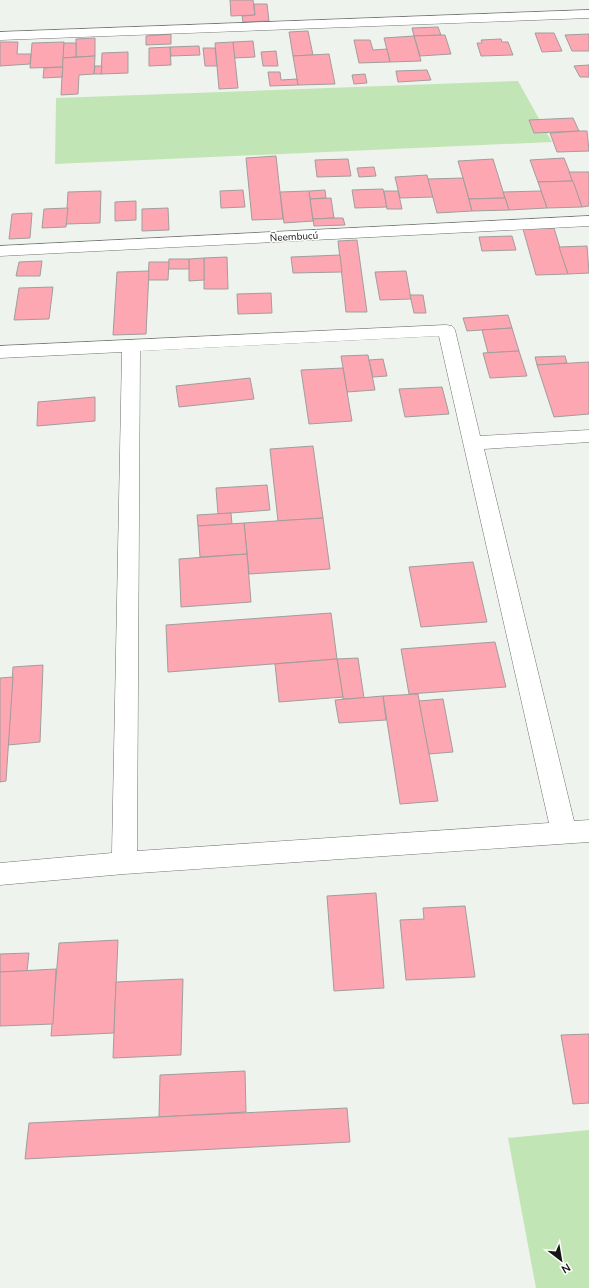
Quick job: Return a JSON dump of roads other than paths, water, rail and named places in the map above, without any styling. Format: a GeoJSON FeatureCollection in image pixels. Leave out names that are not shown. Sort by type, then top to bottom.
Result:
{"type":"FeatureCollection","features":[{"type":"Feature","properties":{"kind":"street"},"geometry":{"type":"LineString","coordinates":[[0,36],[589,14]]}},
{"type":"Feature","properties":{"kind":"street","name":"Ñeembucú"},"geometry":{"type":"LineString","coordinates":[[0,251],[589,221]]}},
{"type":"Feature","properties":{"kind":"street"},"geometry":{"type":"LineString","coordinates":[[0,352],[446,330],[564,833]]}},
{"type":"Feature","properties":{"kind":"street"},"geometry":{"type":"LineString","coordinates":[[124,863],[131,345]]}},
{"type":"Feature","properties":{"kind":"street"},"geometry":{"type":"LineString","coordinates":[[473,443],[589,436]]}},
{"type":"Feature","properties":{"kind":"street"},"geometry":{"type":"LineString","coordinates":[[0,874],[124,863],[564,833],[589,830]]}}]}
